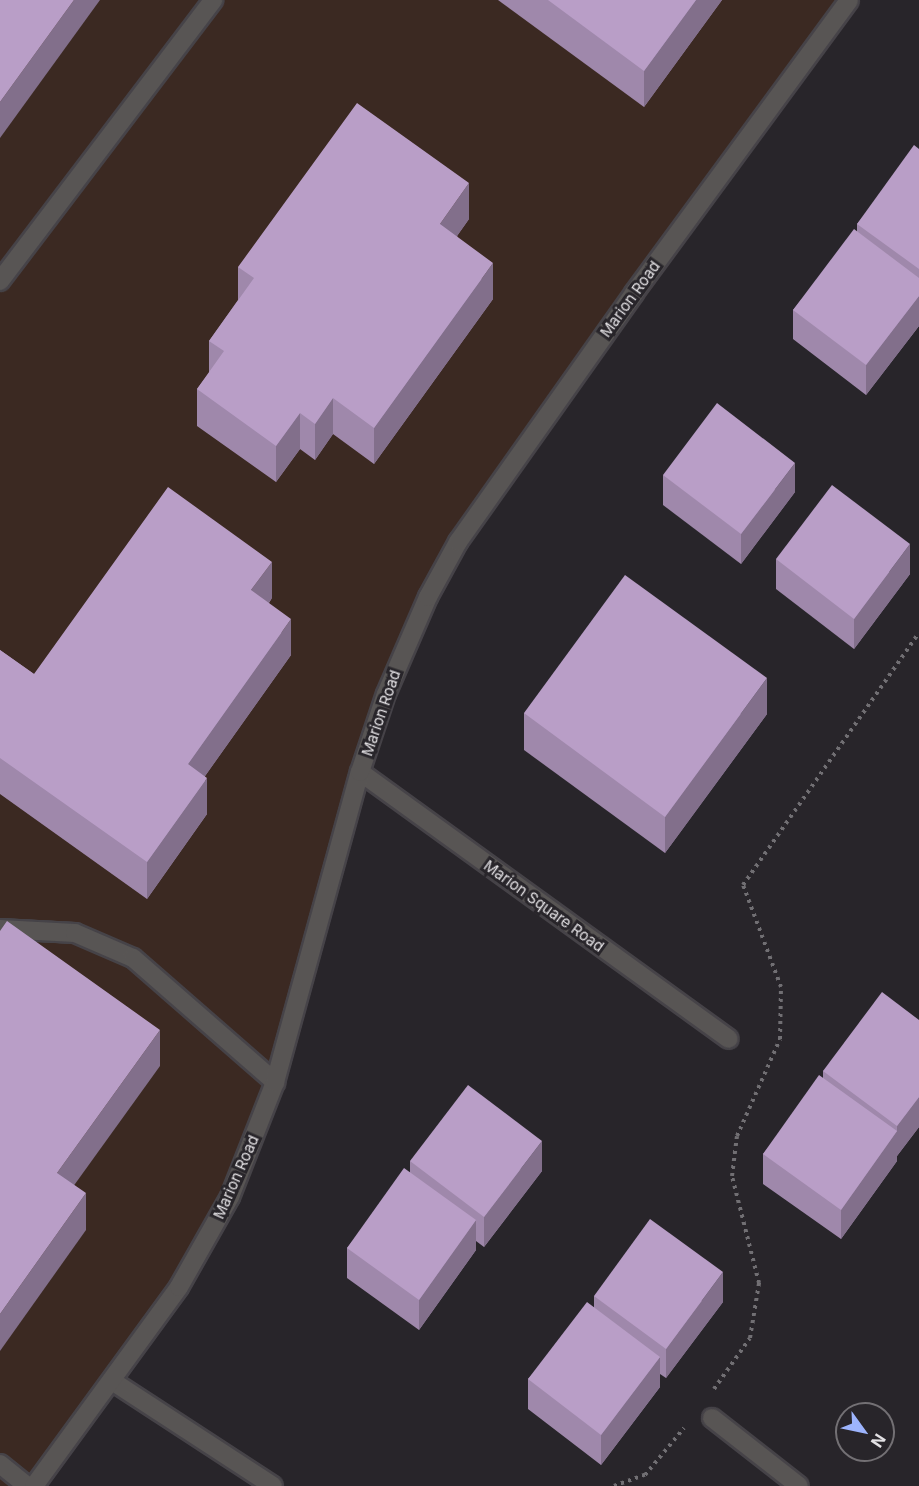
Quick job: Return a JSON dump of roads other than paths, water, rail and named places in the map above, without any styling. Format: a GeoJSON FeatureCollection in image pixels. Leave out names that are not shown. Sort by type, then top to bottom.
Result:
{"type":"FeatureCollection","features":[{"type":"Feature","properties":{"kind":"street"},"geometry":{"type":"LineString","coordinates":[[0,281],[213,0]]}},
{"type":"Feature","properties":{"kind":"street","name":"Marion Road"},"geometry":{"type":"LineString","coordinates":[[34,1486],[112,1381],[206,1241],[230,1197],[275,1082],[360,772],[399,662],[458,542],[627,302],[849,0]]}},
{"type":"Feature","properties":{"kind":"street","name":"Marion Square Road"},"geometry":{"type":"LineString","coordinates":[[360,772],[729,1039]]}},
{"type":"Feature","properties":{"kind":"street"},"geometry":{"type":"LineString","coordinates":[[0,929],[75,933],[134,958],[275,1082]]}},
{"type":"Feature","properties":{"kind":"street"},"geometry":{"type":"LineString","coordinates":[[112,1381],[273,1486]]}},
{"type":"Feature","properties":{"kind":"street"},"geometry":{"type":"LineString","coordinates":[[712,1418],[799,1486]]}},
{"type":"Feature","properties":{"kind":"street"},"geometry":{"type":"LineString","coordinates":[[0,1464],[27,1486]]}}]}
